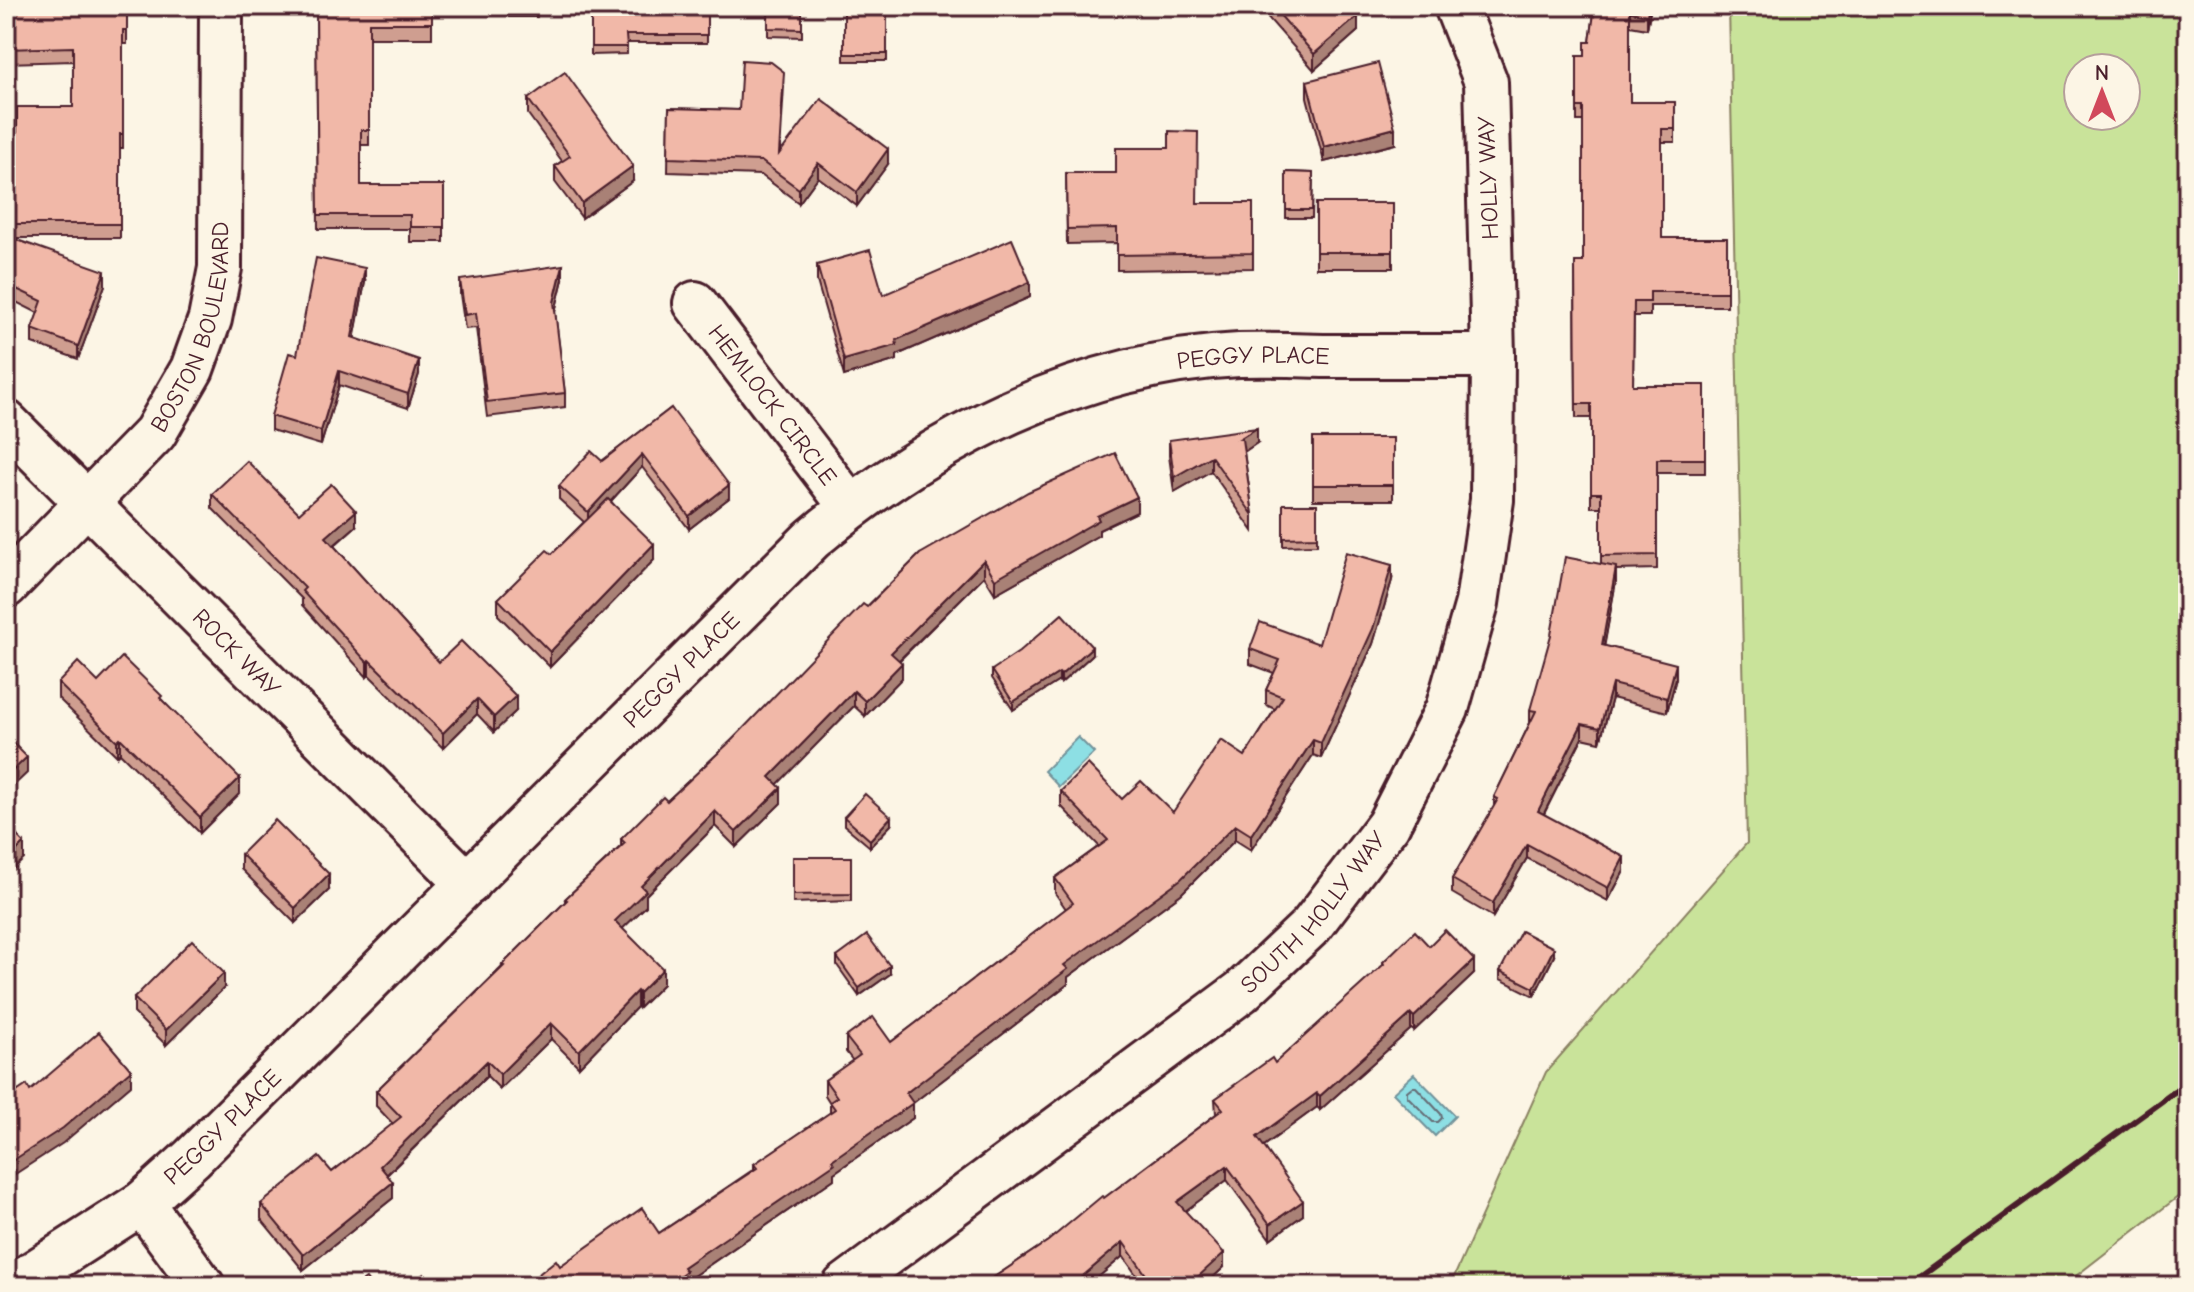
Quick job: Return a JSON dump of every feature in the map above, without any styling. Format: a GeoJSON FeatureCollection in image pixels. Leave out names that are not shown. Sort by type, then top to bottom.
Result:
{"type":"FeatureCollection","features":[{"type":"Feature","properties":{"kind":"street","name":"BOSTON BOULEVARD"},"geometry":{"type":"LineString","coordinates":[[6,586],[155,433],[192,369],[210,319],[220,268],[221,6]]}},
{"type":"Feature","properties":{"kind":"street","name":"HOLLY WAY"},"geometry":{"type":"LineString","coordinates":[[1456,6],[1486,82],[1493,356]]}},
{"type":"Feature","properties":{"kind":"street","name":"HEMLOCK CIRCLE"},"geometry":{"type":"LineString","coordinates":[[695,303],[850,506]]}},
{"type":"Feature","properties":{"kind":"street","name":"PEGGY PLACE"},"geometry":{"type":"LineString","coordinates":[[13,1286],[142,1203],[192,1158],[812,539],[850,506],[908,467],[984,423],[1063,389],[1147,367],[1237,355],[1493,356]]}},
{"type":"Feature","properties":{"kind":"street","name":"SOUTH HOLLY WAY"},"geometry":{"type":"LineString","coordinates":[[844,1286],[1241,992],[1311,926],[1388,825],[1447,709],[1477,603],[1492,500],[1493,356]]}},
{"type":"Feature","properties":{"kind":"street","name":"ROCK WAY"},"geometry":{"type":"LineString","coordinates":[[6,422],[468,884]]}},
{"type":"Feature","properties":{"kind":"street"},"geometry":{"type":"LineString","coordinates":[[142,1203],[203,1286]]}},
{"type":"Feature","properties":{"kind":"green space"},"geometry":{"type":"Polygon","coordinates":[[[1729,6],[2188,6],[2188,1189],[2063,1286],[1450,1286],[1546,1072],[1747,843],[1729,6]]]}},
{"type":"Feature","properties":{"kind":"water"},"geometry":{"type":"Polygon","coordinates":[[[1078,737],[1094,753],[1059,787],[1044,771],[1078,737]]]}},
{"type":"Feature","properties":{"kind":"water"},"geometry":{"type":"Polygon","coordinates":[[[1414,1074],[1455,1116],[1435,1136],[1393,1093],[1414,1074]]]}},
{"type":"Feature","properties":{"kind":"building"},"geometry":{"type":"Polygon","coordinates":[[[127,6],[127,30],[123,30],[120,224],[6,224],[6,132],[17,132],[17,107],[73,107],[73,47],[6,49],[6,8],[127,6]]]}},
{"type":"Feature","properties":{"kind":"building"},"geometry":{"type":"Polygon","coordinates":[[[316,6],[432,6],[432,23],[369,23],[369,130],[361,130],[361,185],[444,185],[444,227],[410,227],[410,215],[318,215],[316,6]]]}},
{"type":"Feature","properties":{"kind":"building"},"geometry":{"type":"Polygon","coordinates":[[[591,6],[707,6],[707,35],[626,35],[627,47],[591,47],[591,6]]]}},
{"type":"Feature","properties":{"kind":"building"},"geometry":{"type":"Polygon","coordinates":[[[768,6],[802,6],[802,29],[768,28],[768,6]]]}},
{"type":"Feature","properties":{"kind":"building"},"geometry":{"type":"Polygon","coordinates":[[[1272,6],[1349,6],[1358,16],[1314,54],[1272,6]]]}},
{"type":"Feature","properties":{"kind":"building"},"geometry":{"type":"Polygon","coordinates":[[[1595,6],[1649,6],[1647,15],[1630,12],[1630,102],[1675,102],[1675,129],[1662,129],[1662,238],[1727,238],[1727,292],[1650,292],[1650,302],[1634,302],[1633,385],[1705,385],[1705,459],[1657,459],[1657,555],[1601,556],[1601,493],[1591,493],[1591,404],[1576,404],[1575,262],[1583,262],[1583,107],[1577,107],[1577,56],[1585,56],[1585,42],[1590,42],[1595,6]]]}},
{"type":"Feature","properties":{"kind":"building"},"geometry":{"type":"Polygon","coordinates":[[[844,11],[887,11],[887,54],[844,54],[844,11]]]}},
{"type":"Feature","properties":{"kind":"building"},"geometry":{"type":"Polygon","coordinates":[[[742,60],[771,62],[784,72],[779,154],[821,99],[888,149],[857,192],[818,163],[799,189],[761,161],[668,158],[669,108],[739,110],[742,60]]]}},
{"type":"Feature","properties":{"kind":"building"},"geometry":{"type":"Polygon","coordinates":[[[1378,63],[1395,128],[1324,147],[1307,81],[1378,63]]]}},
{"type":"Feature","properties":{"kind":"building"},"geometry":{"type":"Polygon","coordinates":[[[565,72],[633,166],[582,203],[555,166],[570,156],[528,99],[565,72]]]}},
{"type":"Feature","properties":{"kind":"building"},"geometry":{"type":"Polygon","coordinates":[[[1169,131],[1198,132],[1197,203],[1253,203],[1253,253],[1117,255],[1117,228],[1067,229],[1066,173],[1116,173],[1116,148],[1169,148],[1169,131]]]}},
{"type":"Feature","properties":{"kind":"building"},"geometry":{"type":"Polygon","coordinates":[[[1286,172],[1313,173],[1312,210],[1286,210],[1286,172]]]}},
{"type":"Feature","properties":{"kind":"building"},"geometry":{"type":"Polygon","coordinates":[[[1316,203],[1393,203],[1393,252],[1316,252],[1316,203]]]}},
{"type":"Feature","properties":{"kind":"building"},"geometry":{"type":"Polygon","coordinates":[[[6,236],[105,271],[78,346],[32,329],[42,301],[6,284],[6,236]]]}},
{"type":"Feature","properties":{"kind":"building"},"geometry":{"type":"Polygon","coordinates":[[[1012,239],[1030,282],[896,340],[897,345],[844,360],[817,265],[870,250],[883,295],[1012,239]]]}},
{"type":"Feature","properties":{"kind":"building"},"geometry":{"type":"Polygon","coordinates":[[[316,258],[365,268],[352,337],[419,360],[408,394],[339,371],[321,431],[271,416],[289,353],[297,355],[316,258]]]}},
{"type":"Feature","properties":{"kind":"building"},"geometry":{"type":"Polygon","coordinates":[[[563,265],[554,302],[565,393],[487,402],[476,313],[465,315],[460,280],[563,265]]]}},
{"type":"Feature","properties":{"kind":"building"},"geometry":{"type":"Polygon","coordinates":[[[671,408],[729,485],[689,516],[642,454],[588,512],[559,486],[591,451],[602,461],[671,408]]]}},
{"type":"Feature","properties":{"kind":"building"},"geometry":{"type":"Polygon","coordinates":[[[1257,428],[1239,439],[1242,439],[1253,515],[1211,456],[1174,477],[1169,440],[1257,428]]]}},
{"type":"Feature","properties":{"kind":"building"},"geometry":{"type":"Polygon","coordinates":[[[1313,438],[1393,438],[1393,485],[1313,485],[1313,438]]]}},
{"type":"Feature","properties":{"kind":"building"},"geometry":{"type":"Polygon","coordinates":[[[1115,453],[1137,497],[1097,516],[1099,520],[995,579],[984,560],[891,653],[902,663],[865,701],[854,691],[770,777],[781,788],[736,832],[715,811],[641,886],[646,891],[615,921],[663,969],[639,993],[637,991],[579,1051],[551,1023],[500,1074],[487,1061],[380,1166],[393,1182],[303,1255],[261,1204],[319,1157],[332,1172],[401,1117],[376,1091],[504,966],[565,899],[625,843],[621,839],[663,797],[667,801],[732,740],[863,604],[867,607],[920,554],[1028,492],[1115,453]]]}},
{"type":"Feature","properties":{"kind":"building"},"geometry":{"type":"Polygon","coordinates":[[[247,461],[299,513],[331,484],[356,511],[326,537],[439,662],[461,641],[516,696],[494,717],[477,699],[443,733],[369,660],[367,662],[302,591],[305,588],[212,494],[247,461]]]}},
{"type":"Feature","properties":{"kind":"building"},"geometry":{"type":"Polygon","coordinates":[[[608,499],[654,544],[550,652],[498,599],[547,550],[552,554],[608,499]]]}},
{"type":"Feature","properties":{"kind":"building"},"geometry":{"type":"Polygon","coordinates":[[[1283,504],[1317,504],[1317,537],[1283,538],[1283,504]]]}},
{"type":"Feature","properties":{"kind":"building"},"geometry":{"type":"Polygon","coordinates":[[[1346,552],[1392,565],[1373,629],[1321,743],[1313,740],[1251,835],[1235,825],[1181,879],[1064,965],[1068,969],[906,1093],[913,1103],[832,1160],[834,1164],[683,1267],[686,1271],[665,1286],[524,1286],[556,1260],[560,1266],[642,1208],[659,1233],[757,1168],[754,1164],[835,1109],[830,1102],[837,1097],[825,1080],[860,1055],[846,1037],[873,1017],[891,1042],[1073,903],[1055,878],[1108,840],[1061,791],[1088,764],[1122,799],[1141,781],[1173,812],[1221,740],[1245,756],[1283,697],[1266,690],[1280,660],[1250,649],[1260,622],[1319,644],[1346,552]]]}},
{"type":"Feature","properties":{"kind":"building"},"geometry":{"type":"Polygon","coordinates":[[[1565,557],[1616,567],[1602,645],[1676,664],[1667,698],[1612,684],[1600,728],[1582,724],[1538,811],[1624,857],[1608,888],[1527,844],[1493,903],[1452,879],[1498,799],[1494,797],[1536,711],[1530,710],[1551,635],[1565,557]]]}},
{"type":"Feature","properties":{"kind":"building"},"geometry":{"type":"Polygon","coordinates":[[[1062,614],[1092,647],[1061,675],[1059,673],[1013,702],[992,670],[1019,652],[1062,614]]]}},
{"type":"Feature","properties":{"kind":"building"},"geometry":{"type":"Polygon","coordinates":[[[122,657],[240,778],[200,817],[120,738],[117,741],[58,683],[78,662],[98,682],[122,657]]]}},
{"type":"Feature","properties":{"kind":"building"},"geometry":{"type":"Polygon","coordinates":[[[6,736],[27,757],[6,777],[6,736]]]}},
{"type":"Feature","properties":{"kind":"building"},"geometry":{"type":"Polygon","coordinates":[[[865,794],[891,817],[870,840],[844,817],[865,794]]]}},
{"type":"Feature","properties":{"kind":"building"},"geometry":{"type":"Polygon","coordinates":[[[275,820],[329,874],[295,908],[241,854],[275,820]]]}},
{"type":"Feature","properties":{"kind":"building"},"geometry":{"type":"Polygon","coordinates":[[[6,824],[24,843],[6,861],[6,824]]]}},
{"type":"Feature","properties":{"kind":"building"},"geometry":{"type":"Polygon","coordinates":[[[793,857],[851,857],[851,894],[793,895],[793,857]]]}},
{"type":"Feature","properties":{"kind":"building"},"geometry":{"type":"Polygon","coordinates":[[[1445,930],[1474,960],[1414,1017],[1411,1014],[1320,1096],[1317,1093],[1257,1137],[1303,1201],[1270,1224],[1227,1166],[1177,1202],[1224,1253],[1184,1286],[1154,1286],[1123,1242],[1071,1286],[981,1286],[1048,1241],[1102,1196],[1104,1198],[1223,1109],[1215,1099],[1272,1058],[1275,1063],[1384,964],[1415,931],[1429,946],[1445,930]]]}},
{"type":"Feature","properties":{"kind":"building"},"geometry":{"type":"Polygon","coordinates":[[[1521,931],[1554,948],[1534,988],[1500,971],[1521,931]]]}},
{"type":"Feature","properties":{"kind":"building"},"geometry":{"type":"Polygon","coordinates":[[[867,935],[890,966],[859,988],[837,957],[867,935]]]}},
{"type":"Feature","properties":{"kind":"building"},"geometry":{"type":"Polygon","coordinates":[[[192,940],[224,973],[166,1030],[134,998],[192,940]]]}},
{"type":"Feature","properties":{"kind":"building"},"geometry":{"type":"Polygon","coordinates":[[[99,1032],[131,1070],[63,1128],[6,1165],[6,1099],[27,1085],[30,1091],[99,1032]]]}},
{"type":"Feature","properties":{"kind":"building"},"geometry":{"type":"Polygon","coordinates":[[[424,1274],[433,1286],[407,1286],[424,1274]]]}},
{"type":"Feature","properties":{"kind":"building"},"geometry":{"type":"Polygon","coordinates":[[[366,1279],[371,1286],[356,1286],[366,1279]]]}},
{"type":"Feature","properties":{"kind":"railway"},"geometry":{"type":"LineString","coordinates":[[1907,1286],[2188,1082]]}}]}
